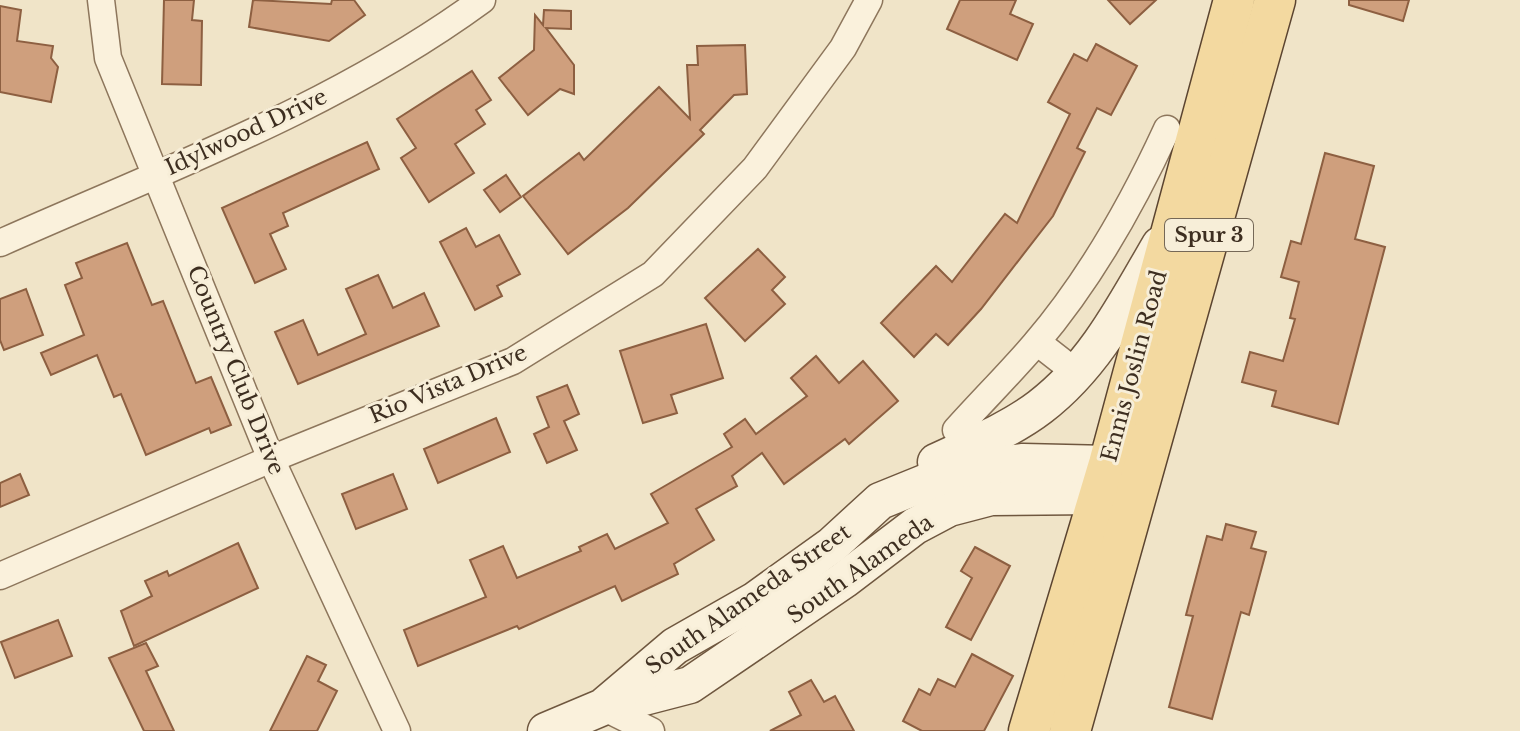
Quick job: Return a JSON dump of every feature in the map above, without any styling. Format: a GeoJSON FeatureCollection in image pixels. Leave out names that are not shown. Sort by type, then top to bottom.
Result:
{"type":"FeatureCollection","features":[{"type":"Feature","properties":{"kind":"main road","name":"Ennis Joslin Road"},"geometry":{"type":"LineString","coordinates":[[1070,731],[1173,223],[1234,0]]}},
{"type":"Feature","properties":{"kind":"main road","name":"Ennis Joslin Road"},"geometry":{"type":"LineString","coordinates":[[1029,731],[1121,483],[1275,0]]}},
{"type":"Feature","properties":{"kind":"main road"},"geometry":{"type":"LineString","coordinates":[[880,501],[917,471],[1038,409],[1078,374],[1105,340],[1173,223]]}},
{"type":"Feature","properties":{"kind":"main road","name":"South Alameda Street"},"geometry":{"type":"LineString","coordinates":[[546,731],[603,707],[675,646],[754,601],[832,545],[880,501],[959,469],[1023,462],[1121,483]]}},
{"type":"Feature","properties":{"kind":"main road","name":"South Alameda"},"geometry":{"type":"LineString","coordinates":[[603,707],[690,685],[808,606],[915,526],[949,508],[991,497],[1121,483]]}},
{"type":"Feature","properties":{"kind":"street","name":"Country Club Drive"},"geometry":{"type":"LineString","coordinates":[[101,0],[108,58],[271,459],[397,731]]}},
{"type":"Feature","properties":{"kind":"street","name":"Idylwood Drive"},"geometry":{"type":"LineString","coordinates":[[0,243],[301,110],[425,41],[482,0]]}},
{"type":"Feature","properties":{"kind":"street","name":"Rio Vista Drive"},"geometry":{"type":"LineString","coordinates":[[0,576],[271,459],[513,361],[653,274],[755,168],[843,48],[869,0]]}},
{"type":"Feature","properties":{"kind":"street"},"geometry":{"type":"LineString","coordinates":[[956,430],[1037,342],[1088,271],[1146,175],[1167,129]]}},
{"type":"Feature","properties":{"kind":"street"},"geometry":{"type":"LineString","coordinates":[[1037,342],[1078,374]]}},
{"type":"Feature","properties":{"kind":"street"},"geometry":{"type":"LineString","coordinates":[[603,707],[651,731]]}},
{"type":"Feature","properties":{"kind":"building"},"geometry":{"type":"Polygon","coordinates":[[[164,0],[194,0],[192,20],[202,21],[201,85],[162,84],[164,0]]]}},
{"type":"Feature","properties":{"kind":"building"},"geometry":{"type":"Polygon","coordinates":[[[253,0],[331,4],[332,0],[354,0],[365,15],[329,41],[249,27],[253,0]]]}},
{"type":"Feature","properties":{"kind":"building"},"geometry":{"type":"Polygon","coordinates":[[[960,0],[1016,0],[1010,14],[1033,24],[1017,60],[947,29],[960,0]]]}},
{"type":"Feature","properties":{"kind":"building"},"geometry":{"type":"Polygon","coordinates":[[[1108,0],[1156,0],[1130,24],[1108,0]]]}},
{"type":"Feature","properties":{"kind":"building"},"geometry":{"type":"Polygon","coordinates":[[[1349,0],[1409,0],[1403,21],[1349,5],[1349,0]]]}},
{"type":"Feature","properties":{"kind":"building"},"geometry":{"type":"Polygon","coordinates":[[[0,6],[21,10],[17,41],[53,46],[51,58],[58,67],[51,102],[0,92],[0,6]]]}},
{"type":"Feature","properties":{"kind":"building"},"geometry":{"type":"Polygon","coordinates":[[[544,10],[571,11],[571,29],[546,28],[574,65],[574,94],[560,89],[528,115],[499,78],[534,50],[535,15],[543,25],[544,10]]]}},
{"type":"Feature","properties":{"kind":"building"},"geometry":{"type":"Polygon","coordinates":[[[1096,44],[1137,66],[1111,115],[1097,108],[1077,148],[1085,152],[1053,216],[981,309],[948,345],[936,334],[914,357],[881,323],[936,266],[952,282],[1005,214],[1017,223],[1070,114],[1048,102],[1074,54],[1087,61],[1096,44]]]}},
{"type":"Feature","properties":{"kind":"building"},"geometry":{"type":"Polygon","coordinates":[[[745,45],[747,94],[734,95],[700,130],[704,134],[628,208],[568,254],[523,196],[579,153],[584,160],[659,87],[690,119],[687,65],[698,65],[697,46],[745,45]]]}},
{"type":"Feature","properties":{"kind":"building"},"geometry":{"type":"Polygon","coordinates":[[[472,71],[491,100],[476,110],[485,124],[455,144],[474,173],[429,202],[401,158],[416,148],[397,119],[472,71]]]}},
{"type":"Feature","properties":{"kind":"building"},"geometry":{"type":"Polygon","coordinates":[[[367,142],[379,169],[283,213],[288,226],[270,234],[286,269],[255,283],[222,208],[367,142]]]}},
{"type":"Feature","properties":{"kind":"building"},"geometry":{"type":"Polygon","coordinates":[[[1325,153],[1374,166],[1355,239],[1385,247],[1338,424],[1272,406],[1276,391],[1242,382],[1250,352],[1283,361],[1295,319],[1290,318],[1299,282],[1281,277],[1291,241],[1301,244],[1325,153]]]}},
{"type":"Feature","properties":{"kind":"building"},"geometry":{"type":"Polygon","coordinates":[[[506,175],[521,197],[500,212],[484,190],[506,175]]]}},
{"type":"Feature","properties":{"kind":"building"},"geometry":{"type":"Polygon","coordinates":[[[466,228],[476,247],[499,235],[520,274],[497,286],[502,296],[475,310],[440,242],[466,228]]]}},
{"type":"Feature","properties":{"kind":"building"},"geometry":{"type":"Polygon","coordinates":[[[127,243],[152,305],[163,301],[196,383],[211,377],[231,425],[211,433],[209,428],[146,455],[121,394],[114,397],[97,355],[51,375],[41,353],[84,335],[65,285],[82,278],[76,263],[127,243]]]}},
{"type":"Feature","properties":{"kind":"building"},"geometry":{"type":"Polygon","coordinates":[[[758,249],[785,277],[772,290],[785,304],[745,341],[705,298],[758,249]]]}},
{"type":"Feature","properties":{"kind":"building"},"geometry":{"type":"Polygon","coordinates":[[[378,275],[393,308],[424,293],[439,326],[298,384],[275,332],[303,320],[318,355],[366,334],[346,289],[378,275]]]}},
{"type":"Feature","properties":{"kind":"building"},"geometry":{"type":"Polygon","coordinates":[[[26,289],[43,335],[4,350],[0,340],[0,299],[26,289]]]}},
{"type":"Feature","properties":{"kind":"building"},"geometry":{"type":"Polygon","coordinates":[[[706,324],[723,378],[671,395],[677,413],[643,423],[620,351],[706,324]]]}},
{"type":"Feature","properties":{"kind":"building"},"geometry":{"type":"Polygon","coordinates":[[[816,356],[839,383],[863,361],[898,401],[849,444],[845,439],[784,484],[762,453],[732,476],[737,486],[696,509],[714,540],[674,564],[678,574],[622,601],[615,586],[519,629],[517,626],[418,666],[404,630],[486,597],[470,560],[503,546],[517,578],[581,551],[579,547],[607,534],[615,549],[668,523],[651,494],[732,447],[724,434],[745,419],[756,434],[807,396],[791,378],[816,356]]]}},
{"type":"Feature","properties":{"kind":"building"},"geometry":{"type":"Polygon","coordinates":[[[567,385],[579,414],[564,421],[577,450],[547,463],[534,434],[549,427],[537,397],[567,385]]]}},
{"type":"Feature","properties":{"kind":"building"},"geometry":{"type":"Polygon","coordinates":[[[496,418],[510,452],[438,483],[424,449],[496,418]]]}},
{"type":"Feature","properties":{"kind":"building"},"geometry":{"type":"Polygon","coordinates":[[[20,474],[29,495],[0,507],[0,483],[20,474]]]}},
{"type":"Feature","properties":{"kind":"building"},"geometry":{"type":"Polygon","coordinates":[[[393,474],[407,509],[356,529],[342,494],[393,474]]]}},
{"type":"Feature","properties":{"kind":"building"},"geometry":{"type":"Polygon","coordinates":[[[1226,524],[1256,532],[1251,548],[1266,552],[1249,615],[1241,612],[1212,719],[1169,707],[1193,616],[1186,615],[1207,536],[1222,540],[1226,524]]]}},
{"type":"Feature","properties":{"kind":"building"},"geometry":{"type":"Polygon","coordinates":[[[238,543],[258,588],[134,646],[121,611],[152,596],[145,581],[167,571],[169,576],[238,543]]]}},
{"type":"Feature","properties":{"kind":"building"},"geometry":{"type":"Polygon","coordinates":[[[975,547],[1010,566],[971,640],[946,627],[972,578],[961,571],[975,547]]]}},
{"type":"Feature","properties":{"kind":"building"},"geometry":{"type":"Polygon","coordinates":[[[58,620],[72,656],[15,678],[1,642],[58,620]]]}},
{"type":"Feature","properties":{"kind":"building"},"geometry":{"type":"Polygon","coordinates":[[[146,643],[158,666],[146,671],[174,731],[144,731],[109,658],[146,643]]]}},
{"type":"Feature","properties":{"kind":"building"},"geometry":{"type":"Polygon","coordinates":[[[972,654],[1013,676],[984,731],[922,731],[903,721],[919,689],[930,695],[938,679],[955,687],[972,654]]]}},
{"type":"Feature","properties":{"kind":"building"},"geometry":{"type":"Polygon","coordinates":[[[307,656],[326,665],[318,681],[337,691],[317,731],[270,731],[307,656]]]}},
{"type":"Feature","properties":{"kind":"building"},"geometry":{"type":"Polygon","coordinates":[[[811,680],[824,702],[835,696],[854,731],[770,731],[801,715],[789,692],[811,680]]]}}]}
